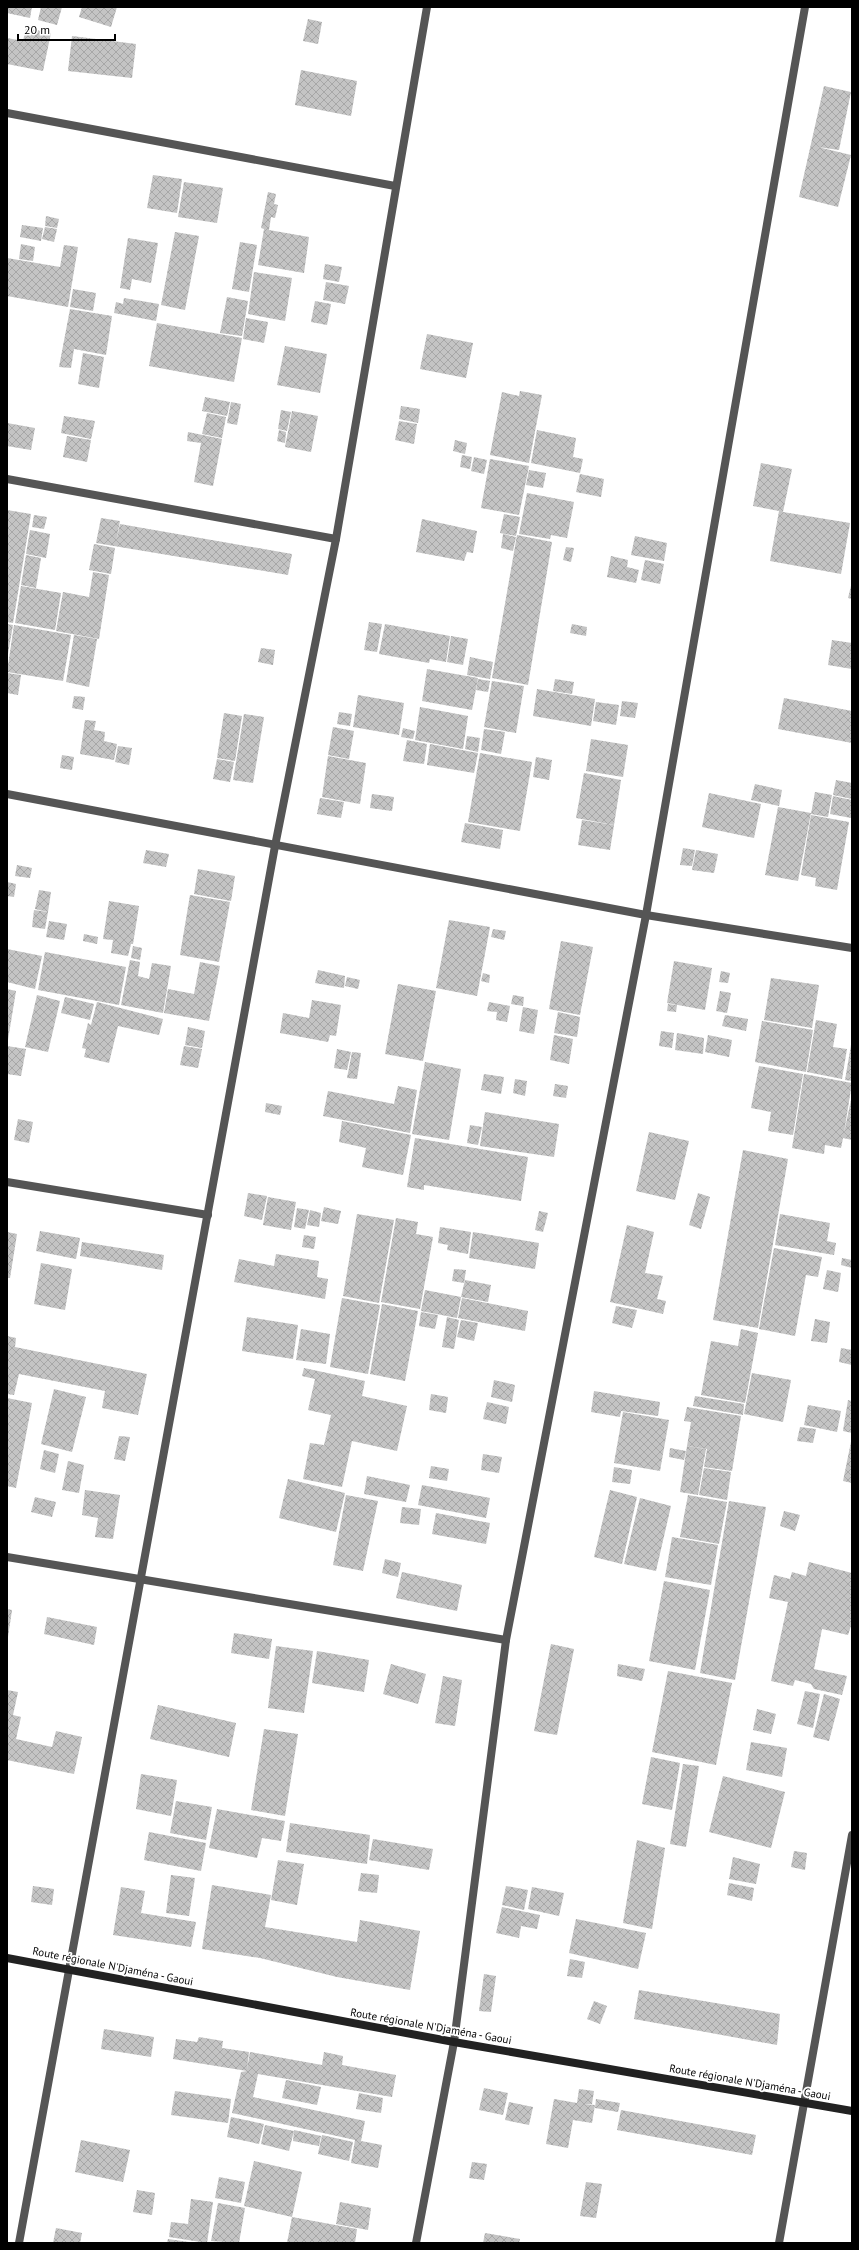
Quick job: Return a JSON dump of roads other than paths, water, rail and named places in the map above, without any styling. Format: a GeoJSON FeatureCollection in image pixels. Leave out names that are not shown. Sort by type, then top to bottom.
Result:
{"type":"FeatureCollection","features":[{"type":"Feature","properties":{"kind":"street"},"geometry":{"type":"LineString","coordinates":[[19,2243],[139,1581],[208,1215],[275,846],[336,540],[426,7]]}},
{"type":"Feature","properties":{"kind":"street"},"geometry":{"type":"LineString","coordinates":[[416,2243],[454,2042],[506,1640],[646,915],[805,7]]}},
{"type":"Feature","properties":{"kind":"street"},"geometry":{"type":"LineString","coordinates":[[7,113],[395,186]]}},
{"type":"Feature","properties":{"kind":"street"},"geometry":{"type":"LineString","coordinates":[[7,479],[336,540]]}},
{"type":"Feature","properties":{"kind":"street"},"geometry":{"type":"LineString","coordinates":[[7,794],[275,846],[646,915],[852,948]]}},
{"type":"Feature","properties":{"kind":"street"},"geometry":{"type":"LineString","coordinates":[[7,1182],[208,1215]]}},
{"type":"Feature","properties":{"kind":"street"},"geometry":{"type":"LineString","coordinates":[[7,1557],[139,1581],[506,1640]]}},
{"type":"Feature","properties":{"kind":"street"},"geometry":{"type":"LineString","coordinates":[[779,2243],[852,1835]]}},
{"type":"Feature","properties":{"kind":"street","name":"Route régionale N'Djaména - Gaoui"},"geometry":{"type":"LineString","coordinates":[[7,1958],[454,2042],[852,2111]]}}]}
